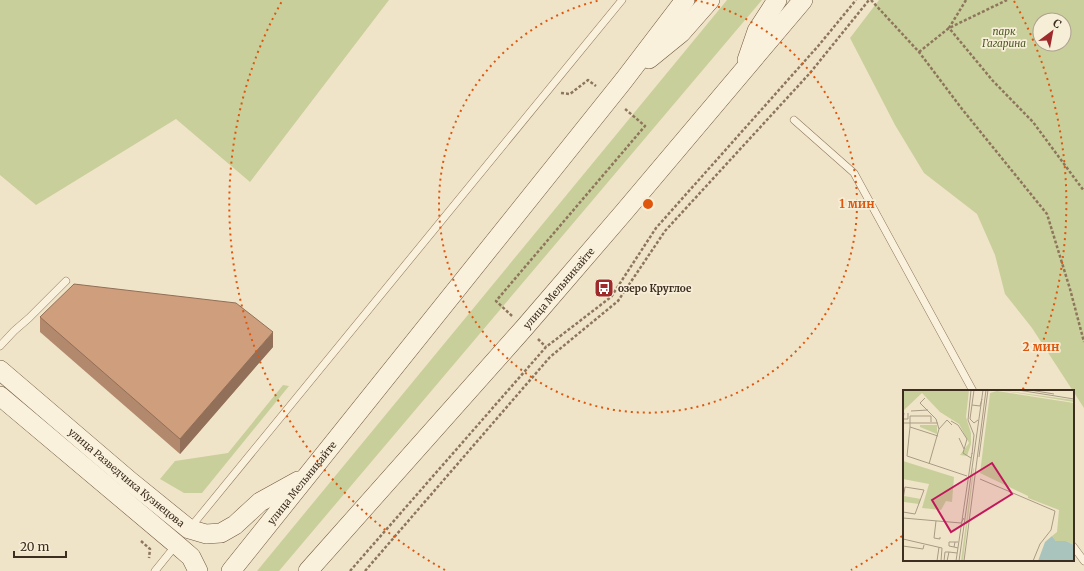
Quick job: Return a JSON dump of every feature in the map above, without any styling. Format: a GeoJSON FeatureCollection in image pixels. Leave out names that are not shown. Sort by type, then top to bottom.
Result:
{"type":"FeatureCollection","features":[{"type":"Feature","properties":{"kind":"main road"},"geometry":{"type":"LineString","coordinates":[[624,80],[681,33],[710,0]]}},
{"type":"Feature","properties":{"kind":"main road"},"geometry":{"type":"LineString","coordinates":[[742,72],[757,31],[778,0]]}},
{"type":"Feature","properties":{"kind":"main road","name":"улица Мельникайте"},"geometry":{"type":"LineString","coordinates":[[308,571],[525,327],[803,0]]}},
{"type":"Feature","properties":{"kind":"main road","name":"улица Мельникайте"},"geometry":{"type":"LineString","coordinates":[[230,571],[624,80],[682,1]]}},
{"type":"Feature","properties":{"kind":"main road","name":"улица Разведчика Кузнецова"},"geometry":{"type":"LineString","coordinates":[[0,370],[131,482],[183,537],[190,557],[198,571]]}},
{"type":"Feature","properties":{"kind":"main road","name":"улица Разведчика Кузнецова"},"geometry":{"type":"LineString","coordinates":[[0,396],[183,537],[221,532],[236,525],[260,502],[304,478]]}},
{"type":"Feature","properties":{"kind":"lane"},"geometry":{"type":"LineString","coordinates":[[155,571],[622,0]]}},
{"type":"Feature","properties":{"kind":"lane"},"geometry":{"type":"LineString","coordinates":[[794,120],[854,173],[972,390]]}},
{"type":"Feature","properties":{"kind":"lane"},"geometry":{"type":"LineString","coordinates":[[0,346],[66,281]]}},
{"type":"Feature","properties":{"kind":"lane"},"geometry":{"type":"LineString","coordinates":[[1074,547],[1084,560]]}},
{"type":"Feature","properties":{"kind":"path"},"geometry":{"type":"LineString","coordinates":[[350,571],[546,346],[612,297],[656,228],[819,45],[856,0]]}},
{"type":"Feature","properties":{"kind":"path"},"geometry":{"type":"LineString","coordinates":[[365,571],[550,357],[618,301],[665,231],[810,73],[870,0],[919,52],[962,109],[1047,214],[1070,289],[1084,342]]}},
{"type":"Feature","properties":{"kind":"path"},"geometry":{"type":"LineString","coordinates":[[949,28],[966,0]]}},
{"type":"Feature","properties":{"kind":"path"},"geometry":{"type":"LineString","coordinates":[[919,52],[949,28],[1007,0]]}},
{"type":"Feature","properties":{"kind":"path"},"geometry":{"type":"LineString","coordinates":[[949,28],[993,81],[1033,122],[1084,191]]}},
{"type":"Feature","properties":{"kind":"path"},"geometry":{"type":"LineString","coordinates":[[546,346],[496,302],[645,126],[588,80],[570,94],[558,93]]}},
{"type":"Feature","properties":{"kind":"path"},"geometry":{"type":"LineString","coordinates":[[139,539],[150,549],[148,560]]}},
{"type":"Feature","properties":{"kind":"green space"},"geometry":{"type":"Polygon","coordinates":[[[0,0],[389,0],[250,182],[176,119],[36,205],[0,175],[0,0]]]}},
{"type":"Feature","properties":{"kind":"green space"},"geometry":{"type":"Polygon","coordinates":[[[727,0],[762,0],[279,571],[257,571],[727,0]]]}},
{"type":"Feature","properties":{"kind":"green space","name":"парк Гагарина"},"geometry":{"type":"Polygon","coordinates":[[[879,0],[1084,0],[1084,408],[1074,393],[1074,390],[1072,390],[1032,328],[1005,294],[995,255],[977,214],[924,173],[895,125],[850,38],[879,0]]]}},
{"type":"Feature","properties":{"kind":"green space"},"geometry":{"type":"Polygon","coordinates":[[[283,385],[289,386],[202,493],[184,493],[160,479],[175,461],[228,453],[283,385]]]}},
{"type":"Feature","properties":{"kind":"building"},"geometry":{"type":"Polygon","coordinates":[[[74,284],[236,303],[273,332],[180,439],[40,317],[74,284]]]}},
{"type":"Feature","properties":{"kind":"place","name":"озеро Круглое"},"geometry":{"type":"Point","coordinates":[604,288]}}]}
